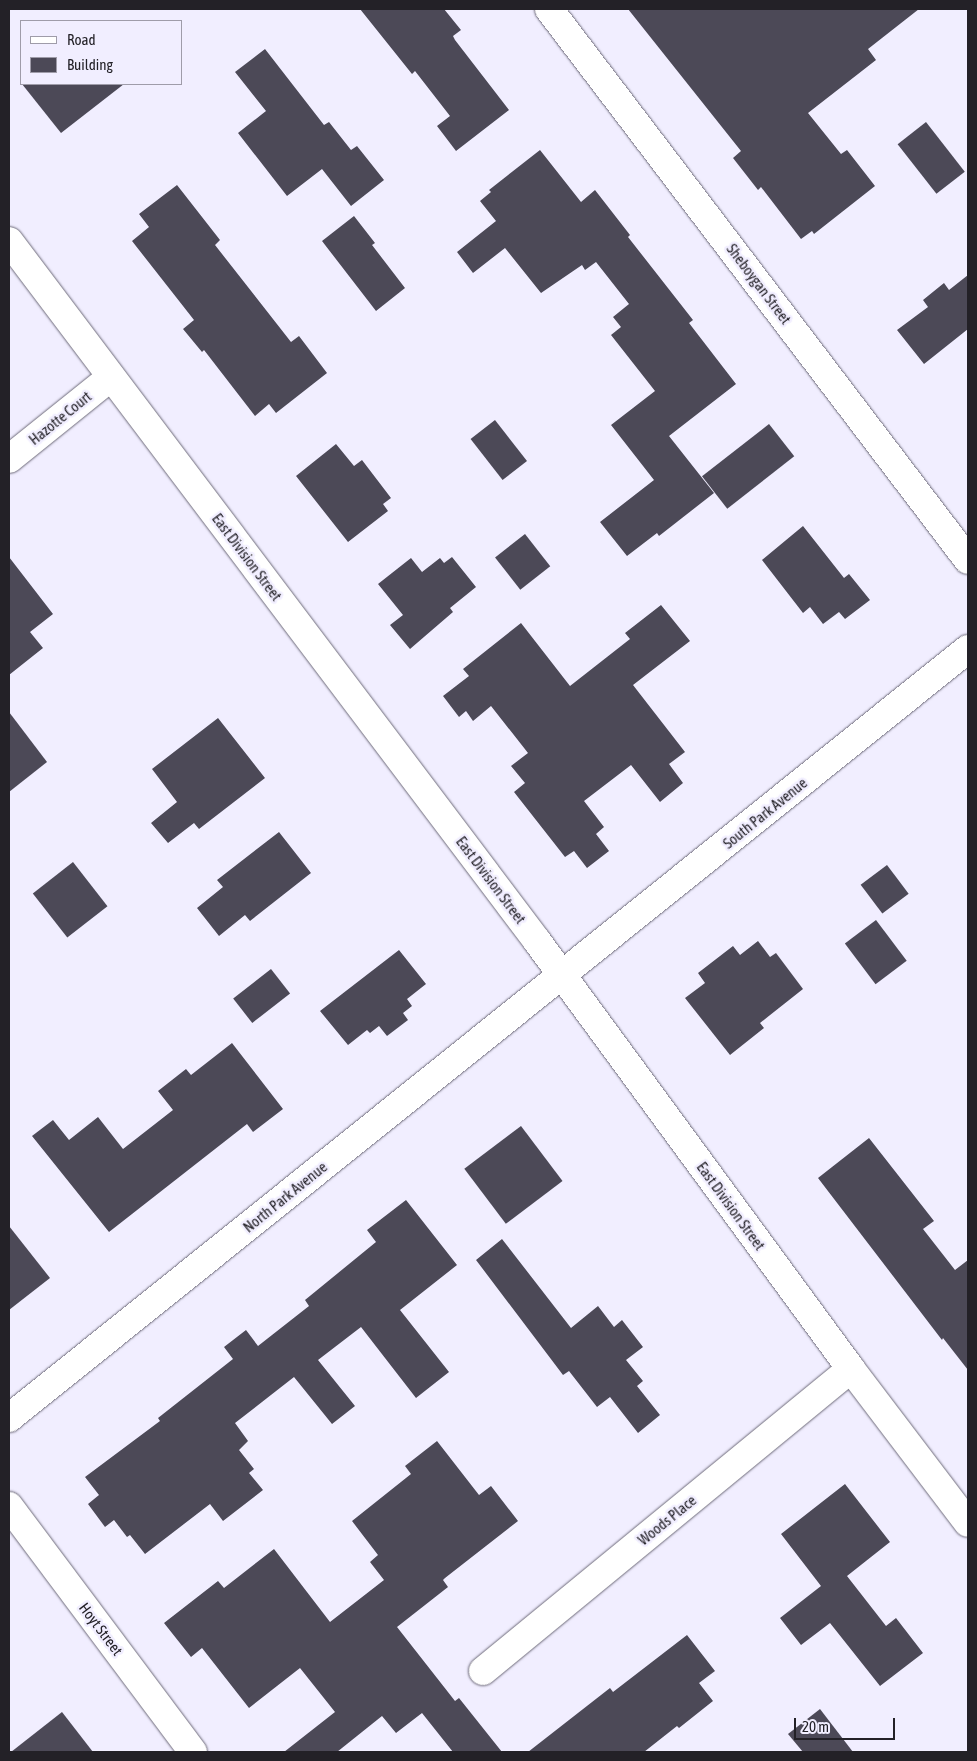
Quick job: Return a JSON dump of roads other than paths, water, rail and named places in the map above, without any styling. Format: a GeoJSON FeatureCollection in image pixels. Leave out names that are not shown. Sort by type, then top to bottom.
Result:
{"type":"FeatureCollection","features":[{"type":"Feature","properties":{"kind":"street","name":"Sheboygan Street"},"geometry":{"type":"LineString","coordinates":[[550,9],[968,560]]}},
{"type":"Feature","properties":{"kind":"street","name":"East Division Street"},"geometry":{"type":"LineString","coordinates":[[9,241],[562,976],[851,1369],[968,1523]]}},
{"type":"Feature","properties":{"kind":"street","name":"Hazotte Court"},"geometry":{"type":"LineString","coordinates":[[9,459],[110,377]]}},
{"type":"Feature","properties":{"kind":"street","name":"South Park Avenue"},"geometry":{"type":"LineString","coordinates":[[562,976],[968,649]]}},
{"type":"Feature","properties":{"kind":"street","name":"North Park Avenue"},"geometry":{"type":"LineString","coordinates":[[9,1418],[562,976]]}},
{"type":"Feature","properties":{"kind":"street","name":"Woods Place"},"geometry":{"type":"LineString","coordinates":[[483,1671],[851,1369]]}},
{"type":"Feature","properties":{"kind":"street","name":"Hoyt Street"},"geometry":{"type":"LineString","coordinates":[[9,1506],[193,1752]]}}]}
